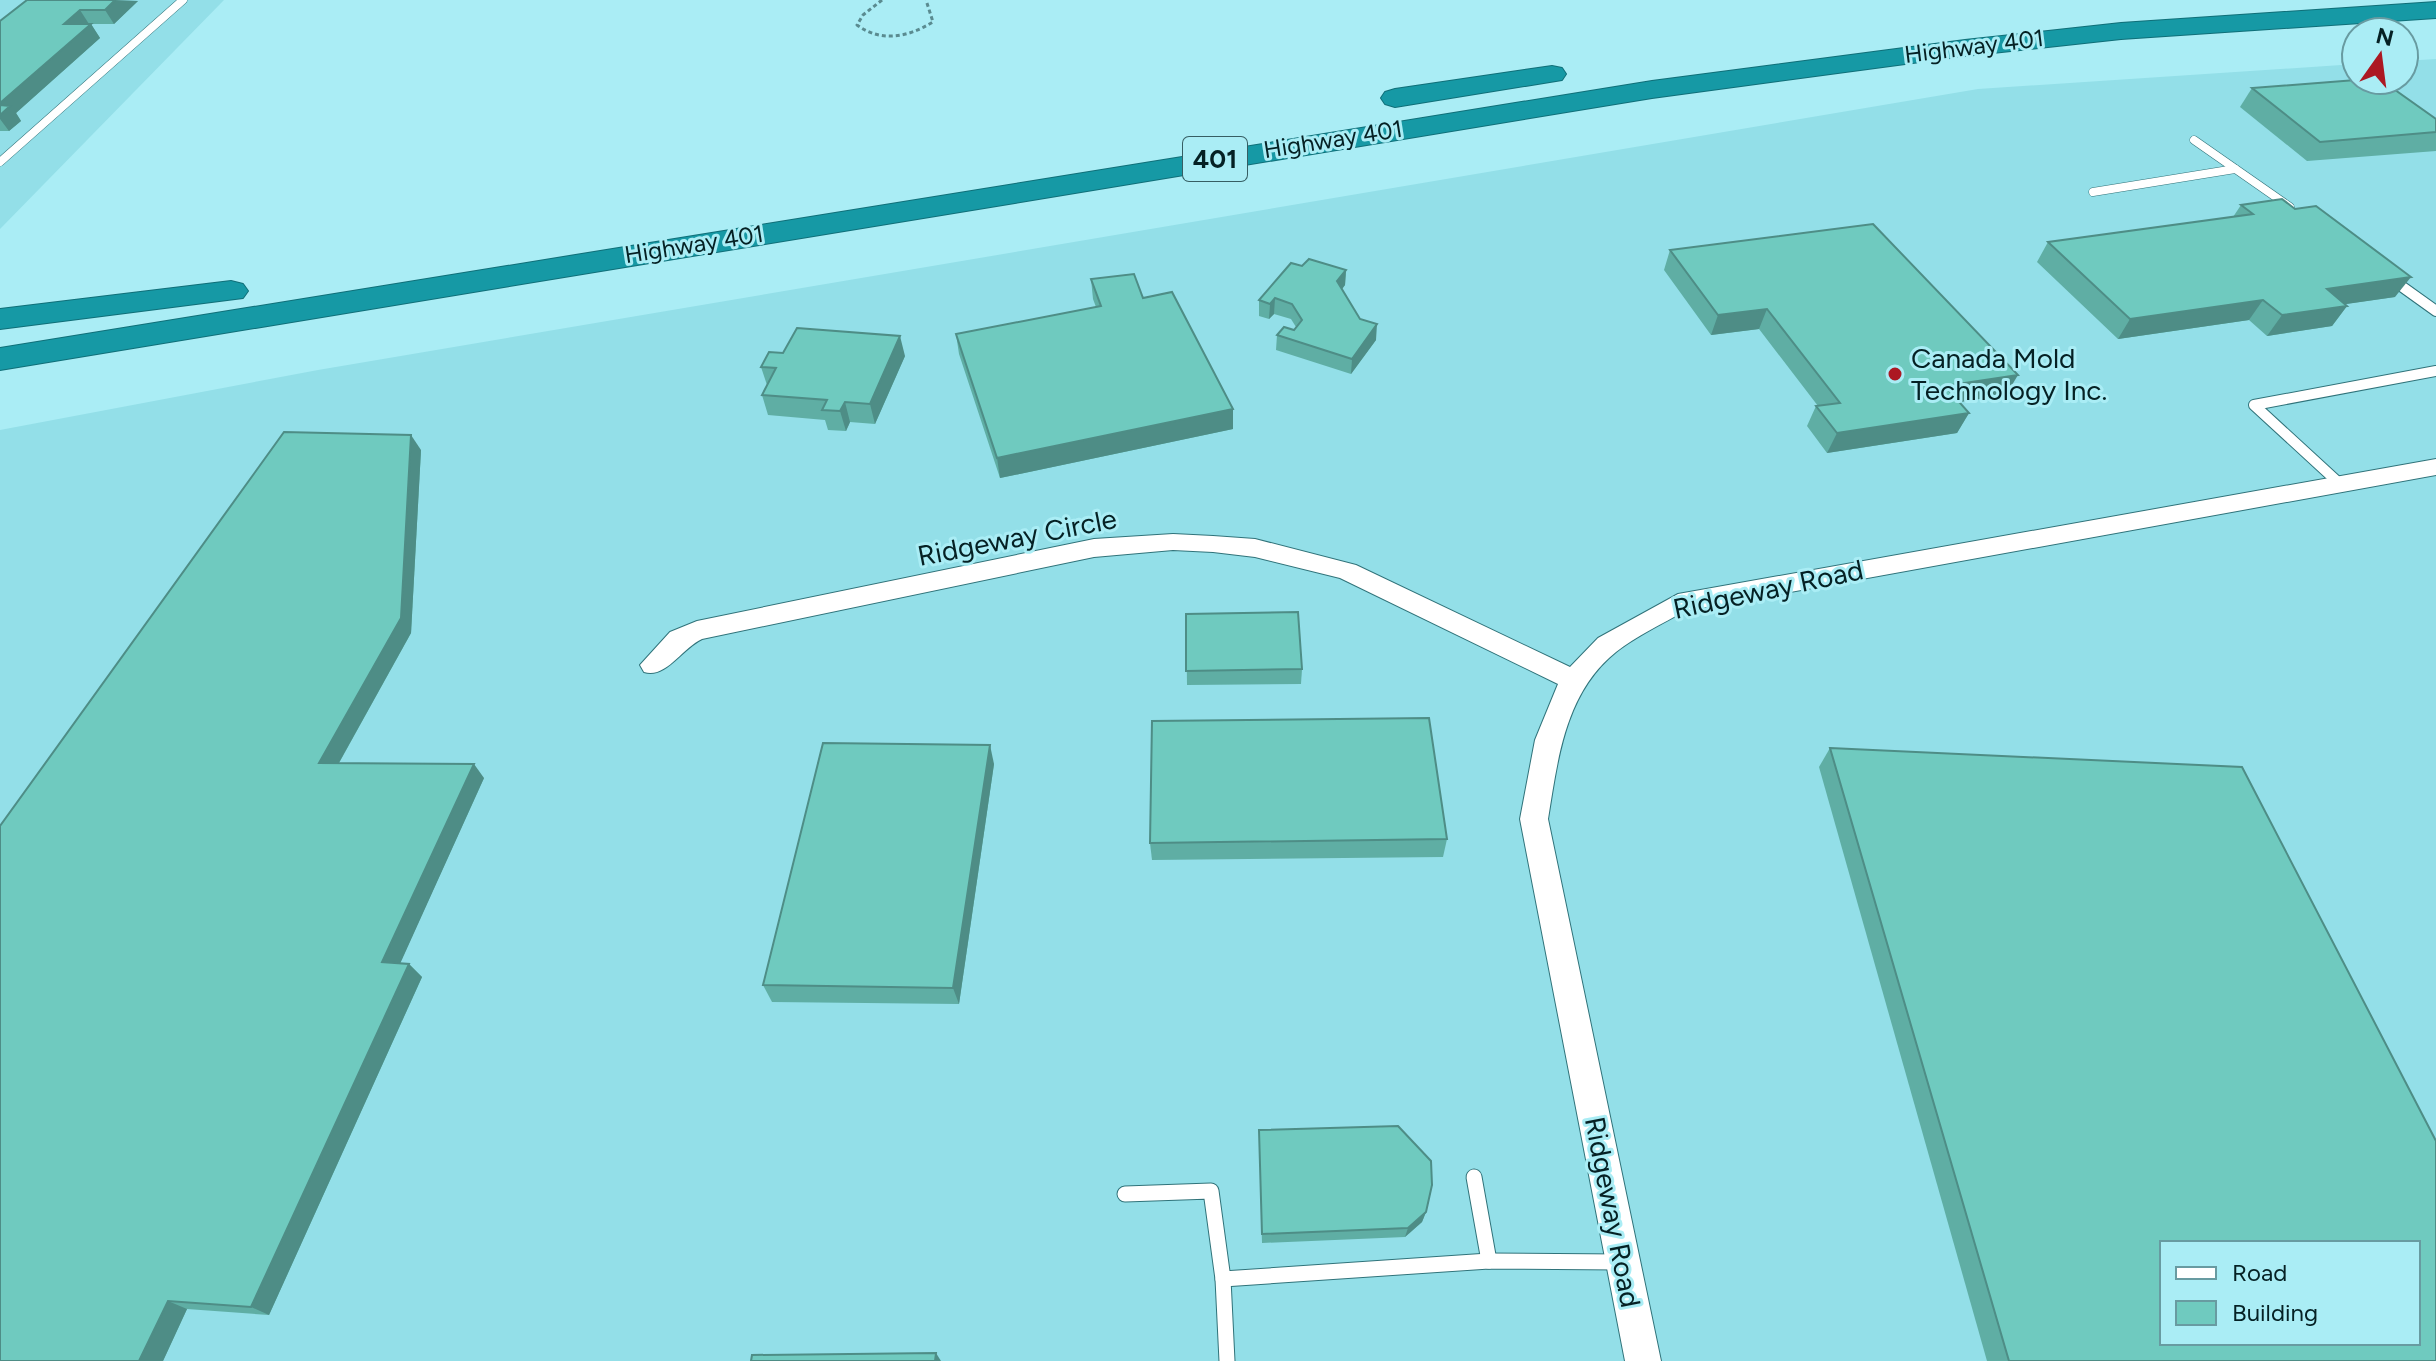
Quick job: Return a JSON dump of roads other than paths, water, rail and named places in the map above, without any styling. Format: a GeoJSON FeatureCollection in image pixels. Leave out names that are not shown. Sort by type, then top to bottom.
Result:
{"type":"FeatureCollection","features":[{"type":"Feature","properties":{"kind":"highway"},"geometry":{"type":"LineString","coordinates":[[2138,1],[2154,0]]}},
{"type":"Feature","properties":{"kind":"highway","name":"Highway 401"},"geometry":{"type":"LineString","coordinates":[[0,359],[1494,113],[1838,61],[2085,33],[2436,10]]}},
{"type":"Feature","properties":{"kind":"highway","name":"Highway 401"},"geometry":{"type":"LineString","coordinates":[[1372,102],[1574,70]]}},
{"type":"Feature","properties":{"kind":"highway","name":"Highway 401"},"geometry":{"type":"LineString","coordinates":[[0,331],[1060,155]]}},
{"type":"Feature","properties":{"kind":"highway"},"geometry":{"type":"LineString","coordinates":[[0,319],[277,286]]}},
{"type":"Feature","properties":{"kind":"highway"},"geometry":{"type":"LineString","coordinates":[[0,369],[230,320]]}},
{"type":"Feature","properties":{"kind":"street","name":"Ridgeway Road"},"geometry":{"type":"LineString","coordinates":[[1643,1361],[1534,819],[1548,740],[1573,680],[1607,645],[1678,603],[1791,580],[2436,467]]}},
{"type":"Feature","properties":{"kind":"street","name":"Ridgeway Circle"},"geometry":{"type":"LineString","coordinates":[[653,665],[679,639],[697,631],[1094,548],[1173,542],[1255,548],[1347,571],[1396,591],[1573,680]]}},
{"type":"Feature","properties":{"kind":"lane"},"geometry":{"type":"LineString","coordinates":[[0,162],[183,0]]}},
{"type":"Feature","properties":{"kind":"lane"},"geometry":{"type":"LineString","coordinates":[[2194,140],[2298,213]]}},
{"type":"Feature","properties":{"kind":"lane"},"geometry":{"type":"LineString","coordinates":[[2093,192],[2235,169]]}},
{"type":"Feature","properties":{"kind":"lane"},"geometry":{"type":"LineString","coordinates":[[2386,275],[2436,311]]}},
{"type":"Feature","properties":{"kind":"lane"},"geometry":{"type":"LineString","coordinates":[[2340,484],[2254,405],[2436,371]]}},
{"type":"Feature","properties":{"kind":"lane"},"geometry":{"type":"LineString","coordinates":[[1474,1177],[1489,1261]]}},
{"type":"Feature","properties":{"kind":"lane"},"geometry":{"type":"LineString","coordinates":[[1125,1194],[1211,1191],[1223,1279],[1227,1361]]}},
{"type":"Feature","properties":{"kind":"lane"},"geometry":{"type":"LineString","coordinates":[[1223,1279],[1489,1261],[1623,1262]]}},
{"type":"Feature","properties":{"kind":"place","name":"Canada Mold Technology Inc."},"geometry":{"type":"Point","coordinates":[1895,374]}}]}
